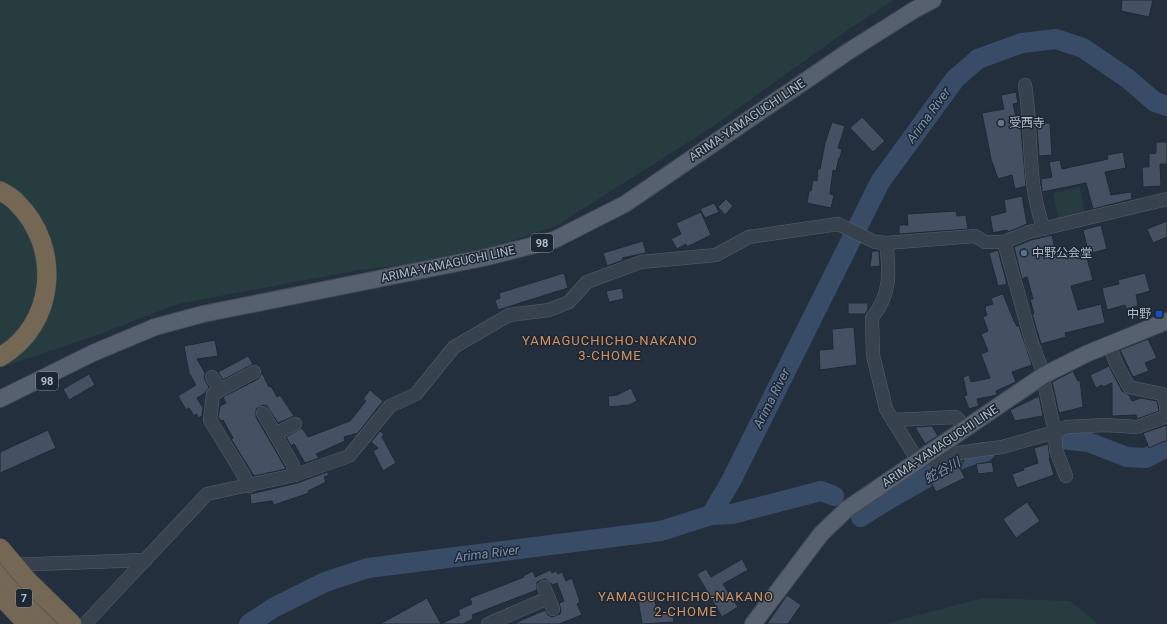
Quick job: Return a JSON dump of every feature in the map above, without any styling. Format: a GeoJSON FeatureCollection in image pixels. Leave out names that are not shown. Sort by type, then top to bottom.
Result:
{"type":"FeatureCollection","features":[{"type":"Feature","properties":{"kind":"highway"},"geometry":{"type":"LineString","coordinates":[[0,191],[17,202],[29,216],[39,234],[47,264],[46,293],[39,315],[32,328],[15,346],[0,357]]}},
{"type":"Feature","properties":{"kind":"highway"},"geometry":{"type":"LineString","coordinates":[[0,205],[14,216],[26,231],[32,247],[36,266],[36,281],[33,299],[18,328],[0,343]]}},
{"type":"Feature","properties":{"kind":"highway"},"geometry":{"type":"LineString","coordinates":[[0,548],[27,580],[72,624]]}},
{"type":"Feature","properties":{"kind":"highway","name":"7"},"geometry":{"type":"LineString","coordinates":[[0,571],[50,624]]}},
{"type":"Feature","properties":{"kind":"highway","name":"7"},"geometry":{"type":"LineString","coordinates":[[0,595],[27,624]]}},
{"type":"Feature","properties":{"kind":"highway"},"geometry":{"type":"LineString","coordinates":[[0,610],[12,624]]}},
{"type":"Feature","properties":{"kind":"main road","name":"ARIMA-YAMAGUCHI LINE"},"geometry":{"type":"LineString","coordinates":[[0,399],[93,353],[155,327],[203,314],[482,258],[554,240],[625,204],[849,51],[914,10],[933,0]]}},
{"type":"Feature","properties":{"kind":"main road","name":"ARIMA-YAMAGUCHI LINE"},"geometry":{"type":"LineString","coordinates":[[753,624],[821,534],[847,509],[1044,375],[1109,344],[1167,320]]}},
{"type":"Feature","properties":{"kind":"main road","name":"ARIMA-YAMAGUCHI LINE"},"geometry":{"type":"LineString","coordinates":[[0,410],[93,353]]}},
{"type":"Feature","properties":{"kind":"street"},"geometry":{"type":"LineString","coordinates":[[1025,86],[1028,104],[1032,179],[1037,211],[1044,229]]}},
{"type":"Feature","properties":{"kind":"street"},"geometry":{"type":"LineString","coordinates":[[85,624],[207,494],[294,475],[350,456],[390,406],[416,394],[454,347],[509,315],[549,310],[563,305],[569,302],[587,282],[641,262],[716,255],[749,237],[838,224],[881,242],[974,236],[985,242],[1004,242],[1044,229],[1167,199]]}},
{"type":"Feature","properties":{"kind":"street"},"geometry":{"type":"LineString","coordinates":[[881,242],[889,266],[888,285],[882,306],[872,318],[873,347],[886,409],[922,458],[934,462],[950,454],[1002,447],[1055,432],[1066,427],[1105,425],[1137,427],[1167,416]]}},
{"type":"Feature","properties":{"kind":"street"},"geometry":{"type":"LineString","coordinates":[[1004,242],[1032,343],[1044,375],[1044,383],[1055,432],[1056,450],[1066,476]]}},
{"type":"Feature","properties":{"kind":"street"},"geometry":{"type":"LineString","coordinates":[[1109,344],[1116,362],[1129,387],[1162,394],[1166,400],[1167,412]]}},
{"type":"Feature","properties":{"kind":"street"},"geometry":{"type":"LineString","coordinates":[[249,486],[244,474],[210,420],[213,394],[254,372]]}},
{"type":"Feature","properties":{"kind":"street"},"geometry":{"type":"LineString","coordinates":[[212,378],[220,390]]}},
{"type":"Feature","properties":{"kind":"street"},"geometry":{"type":"LineString","coordinates":[[263,413],[293,465],[294,475]]}},
{"type":"Feature","properties":{"kind":"street"},"geometry":{"type":"LineString","coordinates":[[893,420],[956,417],[966,429]]}},
{"type":"Feature","properties":{"kind":"street"},"geometry":{"type":"LineString","coordinates":[[275,434],[295,424]]}},
{"type":"Feature","properties":{"kind":"street"},"geometry":{"type":"LineString","coordinates":[[0,565],[146,560]]}},
{"type":"Feature","properties":{"kind":"street"},"geometry":{"type":"LineString","coordinates":[[484,621],[548,598]]}},
{"type":"Feature","properties":{"kind":"green space"},"geometry":{"type":"Polygon","coordinates":[[[0,0],[894,0],[849,29],[715,125],[556,226],[460,258],[360,270],[177,304],[103,333],[0,368],[0,0]]]}},
{"type":"Feature","properties":{"kind":"green space"},"geometry":{"type":"Polygon","coordinates":[[[1080,187],[1085,214],[1059,220],[1053,193],[1080,187]]]}},
{"type":"Feature","properties":{"kind":"green space"},"geometry":{"type":"Polygon","coordinates":[[[983,598],[1070,601],[1098,624],[885,624],[983,598]]]}},
{"type":"Feature","properties":{"kind":"building"},"geometry":{"type":"Polygon","coordinates":[[[1122,0],[1153,0],[1149,17],[1121,11],[1122,0]]]}},
{"type":"Feature","properties":{"kind":"building"},"geometry":{"type":"Polygon","coordinates":[[[1016,92],[1018,103],[1013,104],[1019,129],[1021,129],[1026,186],[1015,189],[1012,175],[998,179],[991,159],[982,113],[1004,109],[1001,95],[1016,92]]]}},
{"type":"Feature","properties":{"kind":"building"},"geometry":{"type":"Polygon","coordinates":[[[862,117],[885,141],[873,152],[850,128],[862,117]]]}},
{"type":"Feature","properties":{"kind":"building"},"geometry":{"type":"Polygon","coordinates":[[[832,122],[845,126],[838,148],[842,149],[840,158],[836,171],[833,170],[830,194],[834,195],[831,208],[807,203],[813,180],[817,181],[818,169],[820,169],[825,143],[832,122]]]}},
{"type":"Feature","properties":{"kind":"building"},"geometry":{"type":"Polygon","coordinates":[[[1039,123],[1050,123],[1052,155],[1039,156],[1037,128],[1040,128],[1039,123]]]}},
{"type":"Feature","properties":{"kind":"building"},"geometry":{"type":"Polygon","coordinates":[[[1156,142],[1167,142],[1167,164],[1160,164],[1161,186],[1143,187],[1142,167],[1149,167],[1149,154],[1156,153],[1156,142]]]}},
{"type":"Feature","properties":{"kind":"building"},"geometry":{"type":"Polygon","coordinates":[[[1123,152],[1126,168],[1105,172],[1111,195],[1131,192],[1132,199],[1093,209],[1086,183],[1042,192],[1041,179],[1052,177],[1049,162],[1060,160],[1062,169],[1108,159],[1107,155],[1123,152]]]}},
{"type":"Feature","properties":{"kind":"building"},"geometry":{"type":"Polygon","coordinates":[[[1022,196],[1027,224],[1008,232],[1007,230],[993,233],[990,216],[1006,212],[1004,200],[1022,196]]]}},
{"type":"Feature","properties":{"kind":"building"},"geometry":{"type":"Polygon","coordinates":[[[726,199],[733,206],[725,215],[718,207],[726,199]]]}},
{"type":"Feature","properties":{"kind":"building"},"geometry":{"type":"Polygon","coordinates":[[[714,203],[719,212],[705,218],[700,209],[714,203]]]}},
{"type":"Feature","properties":{"kind":"building"},"geometry":{"type":"Polygon","coordinates":[[[956,211],[957,216],[966,215],[968,229],[899,234],[899,225],[908,225],[907,214],[956,211]]]}},
{"type":"Feature","properties":{"kind":"building"},"geometry":{"type":"Polygon","coordinates":[[[701,212],[711,235],[687,247],[686,244],[677,249],[671,239],[681,234],[676,223],[701,212]]]}},
{"type":"Feature","properties":{"kind":"building"},"geometry":{"type":"Polygon","coordinates":[[[1167,221],[1167,237],[1153,243],[1147,229],[1167,221]]]}},
{"type":"Feature","properties":{"kind":"building"},"geometry":{"type":"Polygon","coordinates":[[[1101,225],[1107,249],[1089,254],[1083,230],[1101,225]]]}},
{"type":"Feature","properties":{"kind":"building"},"geometry":{"type":"Polygon","coordinates":[[[1052,235],[1056,253],[1060,252],[1061,254],[1084,247],[1093,280],[1071,286],[1078,310],[1101,304],[1105,323],[1065,333],[1066,337],[1041,344],[1032,314],[1034,314],[1030,299],[1033,299],[1027,277],[1022,279],[1014,247],[1031,240],[1052,235]]]}},
{"type":"Feature","properties":{"kind":"building"},"geometry":{"type":"Polygon","coordinates":[[[643,241],[646,253],[622,258],[623,260],[607,266],[603,253],[643,241]]]}},
{"type":"Feature","properties":{"kind":"building"},"geometry":{"type":"Polygon","coordinates":[[[998,250],[1007,284],[998,286],[989,253],[998,250]]]}},
{"type":"Feature","properties":{"kind":"building"},"geometry":{"type":"Polygon","coordinates":[[[872,251],[879,251],[880,266],[870,267],[872,251]]]}},
{"type":"Feature","properties":{"kind":"building"},"geometry":{"type":"Polygon","coordinates":[[[564,273],[568,288],[498,310],[495,300],[500,298],[499,293],[564,273]]]}},
{"type":"Feature","properties":{"kind":"building"},"geometry":{"type":"Polygon","coordinates":[[[1145,273],[1150,291],[1136,295],[1138,306],[1126,309],[1125,305],[1107,310],[1102,288],[1119,284],[1118,280],[1145,273]]]}},
{"type":"Feature","properties":{"kind":"building"},"geometry":{"type":"Polygon","coordinates":[[[622,288],[624,299],[609,302],[606,291],[622,288]]]}},
{"type":"Feature","properties":{"kind":"building"},"geometry":{"type":"Polygon","coordinates":[[[1003,294],[1014,321],[1017,326],[1019,326],[1032,365],[1012,372],[1016,382],[996,391],[997,395],[977,399],[979,406],[969,409],[964,396],[967,395],[963,377],[969,375],[971,382],[990,378],[981,354],[988,351],[981,334],[988,331],[983,317],[987,315],[985,309],[986,306],[993,304],[991,298],[1003,294]]]}},
{"type":"Feature","properties":{"kind":"building"},"geometry":{"type":"Polygon","coordinates":[[[848,303],[868,303],[868,309],[865,314],[848,314],[848,303]]]}},
{"type":"Feature","properties":{"kind":"building"},"geometry":{"type":"Polygon","coordinates":[[[854,327],[857,365],[820,370],[819,350],[833,349],[832,329],[854,327]]]}},
{"type":"Feature","properties":{"kind":"building"},"geometry":{"type":"Polygon","coordinates":[[[1148,339],[1157,358],[1145,363],[1149,371],[1133,377],[1120,350],[1148,339]]]}},
{"type":"Feature","properties":{"kind":"building"},"geometry":{"type":"Polygon","coordinates":[[[215,340],[218,356],[197,359],[205,373],[204,378],[209,387],[205,393],[197,398],[203,408],[202,416],[198,418],[197,414],[194,416],[189,408],[186,410],[178,396],[196,385],[189,373],[184,346],[215,340]]]}},
{"type":"Feature","properties":{"kind":"building"},"geometry":{"type":"Polygon","coordinates":[[[248,356],[253,364],[223,380],[218,372],[248,356]]]}},
{"type":"Feature","properties":{"kind":"building"},"geometry":{"type":"Polygon","coordinates":[[[1109,366],[1122,391],[1129,395],[1132,401],[1141,398],[1157,401],[1159,411],[1137,419],[1136,415],[1112,416],[1112,383],[1096,388],[1090,375],[1109,366]]]}},
{"type":"Feature","properties":{"kind":"building"},"geometry":{"type":"Polygon","coordinates":[[[1073,371],[1078,381],[1080,380],[1083,407],[1059,413],[1052,382],[1073,371]]]}},
{"type":"Feature","properties":{"kind":"building"},"geometry":{"type":"Polygon","coordinates":[[[262,373],[269,387],[271,386],[277,397],[280,395],[294,416],[278,423],[267,406],[263,405],[256,409],[256,417],[286,469],[254,476],[231,439],[233,438],[223,420],[221,421],[218,417],[220,406],[226,403],[223,397],[258,379],[262,373]]]}},
{"type":"Feature","properties":{"kind":"building"},"geometry":{"type":"Polygon","coordinates":[[[89,374],[95,385],[69,400],[63,389],[89,374]]]}},
{"type":"Feature","properties":{"kind":"building"},"geometry":{"type":"Polygon","coordinates":[[[631,388],[637,401],[629,405],[609,407],[608,396],[617,395],[631,388]]]}},
{"type":"Feature","properties":{"kind":"building"},"geometry":{"type":"Polygon","coordinates":[[[370,390],[383,401],[358,433],[344,437],[345,441],[316,454],[319,458],[305,463],[294,444],[291,446],[286,437],[302,428],[308,437],[350,421],[366,401],[363,399],[370,390]]]}},
{"type":"Feature","properties":{"kind":"building"},"geometry":{"type":"Polygon","coordinates":[[[1039,396],[1043,416],[1015,421],[1010,410],[1039,396]]]}},
{"type":"Feature","properties":{"kind":"building"},"geometry":{"type":"Polygon","coordinates":[[[1167,425],[1167,440],[1149,448],[1143,433],[1167,425]]]}},
{"type":"Feature","properties":{"kind":"building"},"geometry":{"type":"Polygon","coordinates":[[[932,426],[938,436],[925,444],[915,427],[932,426]]]}},
{"type":"Feature","properties":{"kind":"building"},"geometry":{"type":"Polygon","coordinates":[[[48,430],[56,448],[0,473],[0,452],[48,430]]]}},
{"type":"Feature","properties":{"kind":"building"},"geometry":{"type":"Polygon","coordinates":[[[380,431],[384,434],[382,437],[396,463],[383,471],[373,451],[378,448],[371,442],[380,431]]]}},
{"type":"Feature","properties":{"kind":"building"},"geometry":{"type":"Polygon","coordinates":[[[1048,444],[1049,458],[1054,475],[1017,488],[1012,474],[1024,470],[1023,468],[1038,463],[1034,448],[1048,444]]]}},
{"type":"Feature","properties":{"kind":"building"},"geometry":{"type":"Polygon","coordinates":[[[964,460],[960,468],[965,478],[936,492],[929,478],[964,460]]]}},
{"type":"Feature","properties":{"kind":"building"},"geometry":{"type":"Polygon","coordinates":[[[992,462],[994,472],[978,474],[976,464],[992,462]]]}},
{"type":"Feature","properties":{"kind":"building"},"geometry":{"type":"Polygon","coordinates":[[[327,472],[329,475],[324,477],[326,482],[308,491],[309,493],[274,505],[272,501],[251,504],[250,494],[297,483],[327,472]]]}},
{"type":"Feature","properties":{"kind":"building"},"geometry":{"type":"Polygon","coordinates":[[[1027,502],[1040,521],[1016,538],[1003,519],[1027,502]]]}},
{"type":"Feature","properties":{"kind":"building"},"geometry":{"type":"Polygon","coordinates":[[[742,559],[748,570],[723,584],[738,607],[722,617],[697,574],[706,569],[711,577],[742,559]]]}},
{"type":"Feature","properties":{"kind":"building"},"geometry":{"type":"Polygon","coordinates":[[[550,570],[552,573],[556,571],[558,574],[562,572],[566,581],[572,578],[580,602],[577,604],[582,615],[559,624],[513,624],[545,610],[548,615],[552,617],[560,614],[561,610],[559,603],[564,601],[557,583],[553,585],[545,579],[537,582],[537,590],[472,615],[473,619],[463,624],[441,624],[460,615],[458,610],[472,604],[470,598],[524,577],[523,576],[533,571],[535,577],[550,570]]]}},
{"type":"Feature","properties":{"kind":"building"},"geometry":{"type":"Polygon","coordinates":[[[654,590],[657,614],[673,611],[674,622],[642,624],[637,593],[654,590]]]}},
{"type":"Feature","properties":{"kind":"building"},"geometry":{"type":"Polygon","coordinates":[[[787,595],[801,605],[788,624],[767,624],[787,595]]]}},
{"type":"Feature","properties":{"kind":"building"},"geometry":{"type":"Polygon","coordinates":[[[427,598],[441,624],[380,624],[427,598]]]}},
{"type":"Feature","properties":{"kind":"waterway","name":"Arima River"},"geometry":{"type":"LineString","coordinates":[[249,624],[273,608],[325,582],[368,568],[661,531],[711,515],[731,481],[880,182],[955,79],[978,59],[1022,43],[1056,39],[1083,48],[1127,78],[1155,102],[1167,106]]}},
{"type":"Feature","properties":{"kind":"waterway","name":"蛇谷川"},"geometry":{"type":"LineString","coordinates":[[1062,439],[1088,442],[1127,457],[1146,458],[1167,447]]}},
{"type":"Feature","properties":{"kind":"waterway","name":"蛇谷川"},"geometry":{"type":"LineString","coordinates":[[861,517],[952,463],[968,456],[985,452]]}},
{"type":"Feature","properties":{"kind":"waterway","name":"蛇谷川"},"geometry":{"type":"LineString","coordinates":[[711,515],[732,514],[821,491],[834,496]]}},
{"type":"Feature","properties":{"kind":"place","name":"受西寺"},"geometry":{"type":"Point","coordinates":[1001,123]}},
{"type":"Feature","properties":{"kind":"place","name":"中野公会堂"},"geometry":{"type":"Point","coordinates":[1024,253]}},
{"type":"Feature","properties":{"kind":"place","name":"中野"},"geometry":{"type":"Point","coordinates":[1159,314]}},
{"type":"Feature","properties":{"kind":"district","name":"YAMAGUCHICHO-NAKANO 3-CHOME"},"geometry":{"type":"Point","coordinates":[610,348]}},
{"type":"Feature","properties":{"kind":"district","name":"YAMAGUCHICHO-NAKANO 2-CHOME"},"geometry":{"type":"Point","coordinates":[686,604]}}]}
